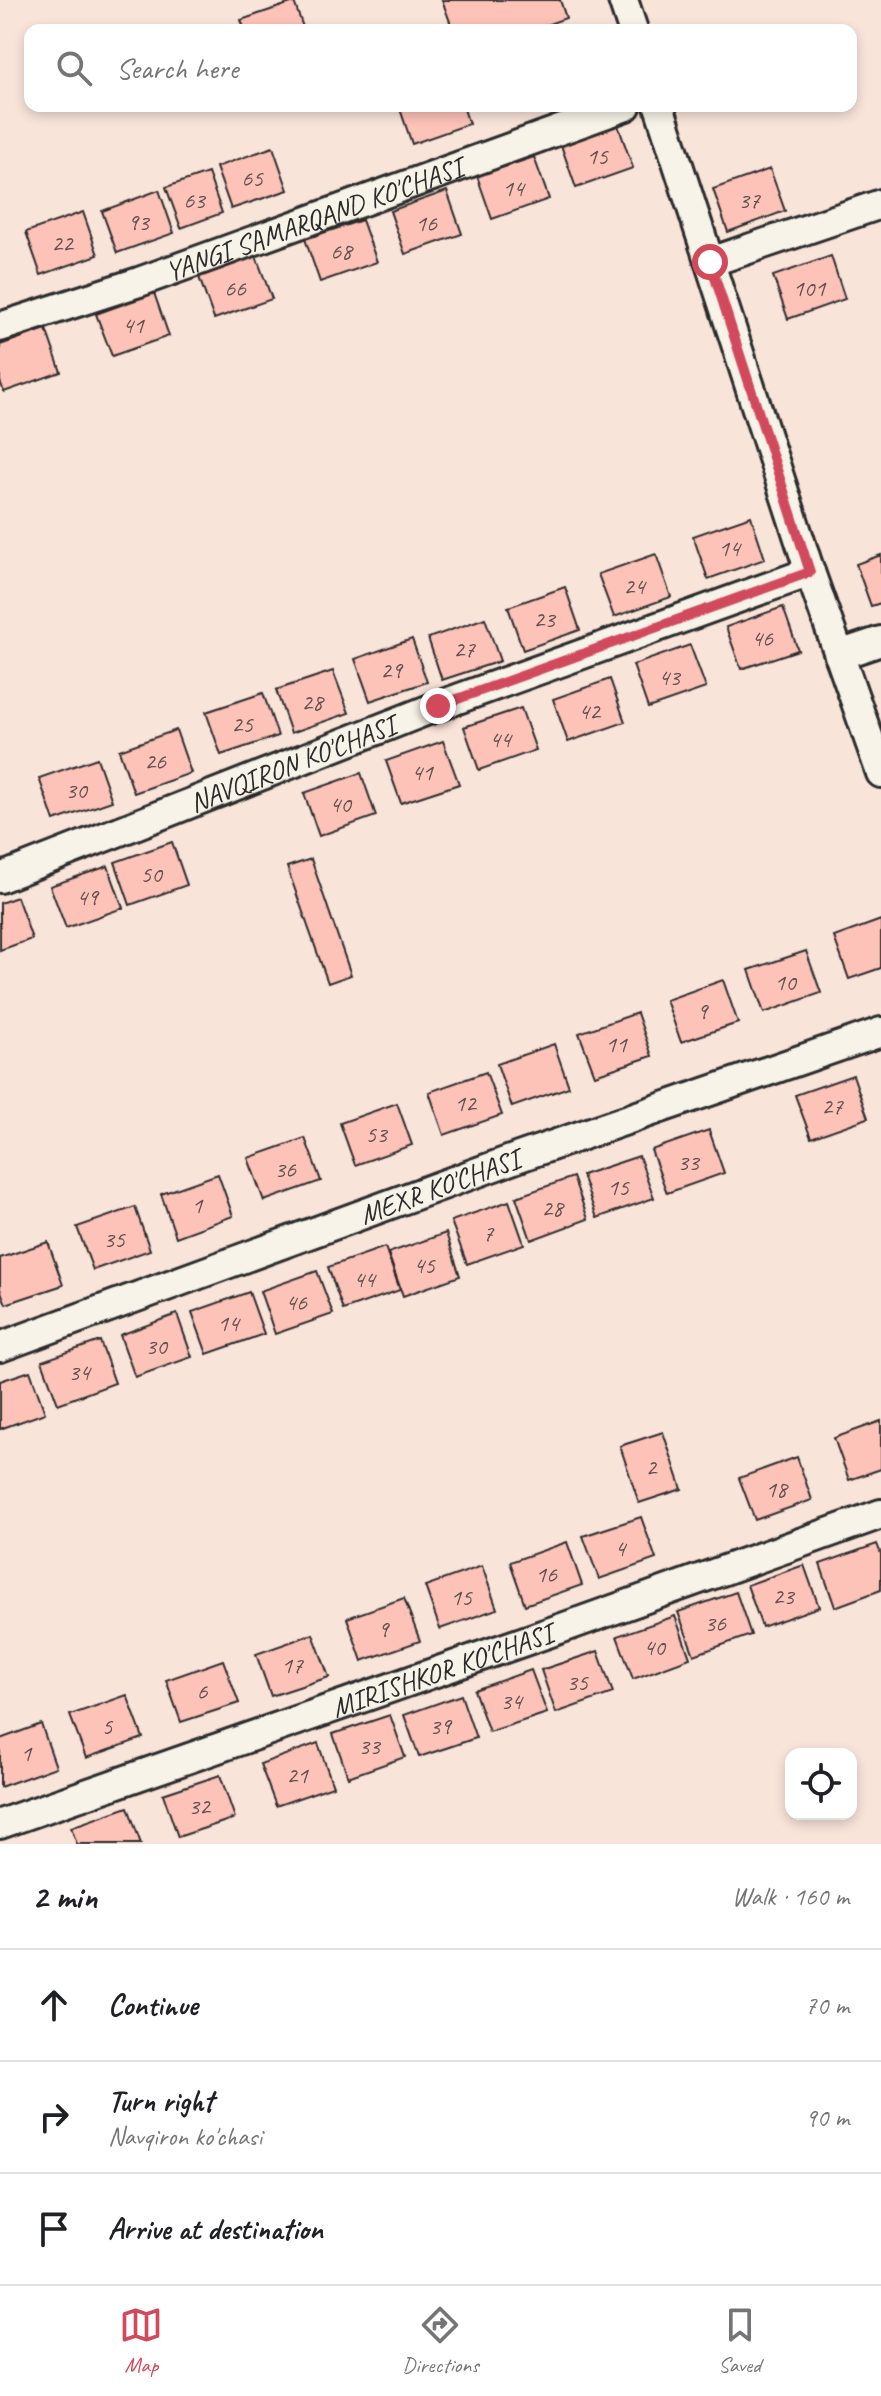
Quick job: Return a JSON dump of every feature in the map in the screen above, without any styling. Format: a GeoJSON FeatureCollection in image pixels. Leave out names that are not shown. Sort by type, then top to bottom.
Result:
{"type":"FeatureCollection","features":[{"type":"Feature","properties":{"kind":"street"},"geometry":{"type":"LineString","coordinates":[[623,0],[631,24]]}},
{"type":"Feature","properties":{"kind":"street","name":"YANGI SAMARQAND KO'CHASI"},"geometry":{"type":"LineString","coordinates":[[0,327],[139,282],[609,112]]}},
{"type":"Feature","properties":{"kind":"street"},"geometry":{"type":"LineString","coordinates":[[661,112],[810,572],[881,773]]}},
{"type":"Feature","properties":{"kind":"street"},"geometry":{"type":"LineString","coordinates":[[710,262],[881,204]]}},
{"type":"Feature","properties":{"kind":"street","name":"NAVQIRON KO'CHASI"},"geometry":{"type":"LineString","coordinates":[[0,878],[438,706],[810,572]]}},
{"type":"Feature","properties":{"kind":"street"},"geometry":{"type":"LineString","coordinates":[[839,655],[881,641]]}},
{"type":"Feature","properties":{"kind":"street","name":"MEXR KO'CHASI"},"geometry":{"type":"LineString","coordinates":[[0,1347],[519,1157],[881,1032]]}},
{"type":"Feature","properties":{"kind":"street","name":"MIRISHKOR KO'CHASI"},"geometry":{"type":"LineString","coordinates":[[0,1824],[881,1514]]}},
{"type":"Feature","properties":{"kind":"building"},"geometry":{"type":"Polygon","coordinates":[[[442,0],[560,0],[566,18],[549,24],[451,24],[442,0]]]}},
{"type":"Feature","properties":{"kind":"building"},"geometry":{"type":"Polygon","coordinates":[[[294,2],[302,24],[243,24],[241,20],[294,2]]]}},
{"type":"Feature","properties":{"kind":"building"},"geometry":{"type":"Polygon","coordinates":[[[401,112],[465,112],[469,124],[412,144],[401,112]]]}},
{"type":"Feature","properties":{"kind":"building"},"geometry":{"type":"Polygon","coordinates":[[[618,125],[633,168],[576,188],[561,145],[618,125]]]}},
{"type":"Feature","properties":{"kind":"building"},"geometry":{"type":"Polygon","coordinates":[[[273,147],[288,190],[231,209],[216,167],[273,147]]]}},
{"type":"Feature","properties":{"kind":"building"},"geometry":{"type":"Polygon","coordinates":[[[534,157],[549,199],[492,219],[477,176],[534,157]]]}},
{"type":"Feature","properties":{"kind":"building"},"geometry":{"type":"Polygon","coordinates":[[[770,169],[785,211],[728,232],[713,189],[770,169]]]}},
{"type":"Feature","properties":{"kind":"building"},"geometry":{"type":"Polygon","coordinates":[[[208,173],[222,213],[181,228],[166,187],[208,173]]]}},
{"type":"Feature","properties":{"kind":"building"},"geometry":{"type":"Polygon","coordinates":[[[159,190],[174,233],[117,253],[102,211],[159,190]]]}},
{"type":"Feature","properties":{"kind":"building"},"geometry":{"type":"Polygon","coordinates":[[[447,191],[462,234],[405,254],[390,211],[447,191]]]}},
{"type":"Feature","properties":{"kind":"building"},"geometry":{"type":"Polygon","coordinates":[[[83,212],[98,255],[41,275],[26,232],[83,212]]]}},
{"type":"Feature","properties":{"kind":"building"},"geometry":{"type":"Polygon","coordinates":[[[362,220],[377,262],[320,282],[305,239],[362,220]]]}},
{"type":"Feature","properties":{"kind":"building"},"geometry":{"type":"Polygon","coordinates":[[[256,256],[272,299],[214,319],[199,277],[256,256]]]}},
{"type":"Feature","properties":{"kind":"building"},"geometry":{"type":"Polygon","coordinates":[[[831,256],[845,299],[788,319],[773,276],[831,256]]]}},
{"type":"Feature","properties":{"kind":"building"},"geometry":{"type":"Polygon","coordinates":[[[154,293],[169,336],[112,356],[96,314],[154,293]]]}},
{"type":"Feature","properties":{"kind":"building"},"geometry":{"type":"Polygon","coordinates":[[[46,329],[61,372],[4,392],[0,381],[0,345],[46,329]]]}},
{"type":"Feature","properties":{"kind":"building"},"geometry":{"type":"Polygon","coordinates":[[[751,516],[765,559],[708,579],[693,536],[751,516]]]}},
{"type":"Feature","properties":{"kind":"building"},"geometry":{"type":"Polygon","coordinates":[[[656,554],[671,597],[614,617],[598,574],[656,554]]]}},
{"type":"Feature","properties":{"kind":"building"},"geometry":{"type":"Polygon","coordinates":[[[881,555],[881,603],[871,606],[856,564],[881,555]]]}},
{"type":"Feature","properties":{"kind":"building"},"geometry":{"type":"Polygon","coordinates":[[[565,587],[580,630],[523,650],[508,607],[565,587]]]}},
{"type":"Feature","properties":{"kind":"building"},"geometry":{"type":"Polygon","coordinates":[[[783,607],[798,650],[741,669],[726,627],[783,607]]]}},
{"type":"Feature","properties":{"kind":"building"},"geometry":{"type":"Polygon","coordinates":[[[485,618],[500,661],[442,680],[428,638],[485,618]]]}},
{"type":"Feature","properties":{"kind":"building"},"geometry":{"type":"Polygon","coordinates":[[[412,639],[427,682],[370,701],[355,659],[412,639]]]}},
{"type":"Feature","properties":{"kind":"building"},"geometry":{"type":"Polygon","coordinates":[[[690,645],[706,688],[648,708],[633,665],[690,645]]]}},
{"type":"Feature","properties":{"kind":"building"},"geometry":{"type":"Polygon","coordinates":[[[333,671],[349,713],[291,733],[276,690],[333,671]]]}},
{"type":"Feature","properties":{"kind":"building"},"geometry":{"type":"Polygon","coordinates":[[[610,679],[625,722],[568,742],[553,699],[610,679]]]}},
{"type":"Feature","properties":{"kind":"building"},"geometry":{"type":"Polygon","coordinates":[[[263,693],[278,736],[221,755],[206,712],[263,693]]]}},
{"type":"Feature","properties":{"kind":"building"},"geometry":{"type":"Polygon","coordinates":[[[521,708],[536,750],[479,770],[464,727],[521,708]]]}},
{"type":"Feature","properties":{"kind":"building"},"geometry":{"type":"Polygon","coordinates":[[[176,730],[191,773],[134,793],[119,750],[176,730]]]}},
{"type":"Feature","properties":{"kind":"building"},"geometry":{"type":"Polygon","coordinates":[[[443,741],[459,784],[401,803],[386,761],[443,741]]]}},
{"type":"Feature","properties":{"kind":"building"},"geometry":{"type":"Polygon","coordinates":[[[97,758],[112,801],[54,821],[39,778],[97,758]]]}},
{"type":"Feature","properties":{"kind":"building"},"geometry":{"type":"Polygon","coordinates":[[[361,773],[376,816],[319,836],[304,793],[361,773]]]}},
{"type":"Feature","properties":{"kind":"building"},"geometry":{"type":"Polygon","coordinates":[[[172,842],[187,885],[130,905],[115,862],[172,842]]]}},
{"type":"Feature","properties":{"kind":"building"},"geometry":{"type":"Polygon","coordinates":[[[311,859],[351,975],[328,983],[287,867],[311,859]]]}},
{"type":"Feature","properties":{"kind":"building"},"geometry":{"type":"Polygon","coordinates":[[[108,866],[123,908],[66,928],[50,886],[108,866]]]}},
{"type":"Feature","properties":{"kind":"building"},"geometry":{"type":"Polygon","coordinates":[[[17,897],[32,939],[0,950],[0,903],[17,897]]]}},
{"type":"Feature","properties":{"kind":"building"},"geometry":{"type":"Polygon","coordinates":[[[881,920],[881,968],[849,979],[834,937],[881,920]]]}},
{"type":"Feature","properties":{"kind":"building"},"geometry":{"type":"Polygon","coordinates":[[[806,951],[821,993],[764,1013],[749,970],[806,951]]]}},
{"type":"Feature","properties":{"kind":"building"},"geometry":{"type":"Polygon","coordinates":[[[723,980],[738,1023],[681,1042],[666,1000],[723,980]]]}},
{"type":"Feature","properties":{"kind":"building"},"geometry":{"type":"Polygon","coordinates":[[[637,1013],[652,1056],[595,1075],[579,1033],[637,1013]]]}},
{"type":"Feature","properties":{"kind":"building"},"geometry":{"type":"Polygon","coordinates":[[[554,1044],[569,1087],[512,1107],[497,1064],[554,1044]]]}},
{"type":"Feature","properties":{"kind":"building"},"geometry":{"type":"Polygon","coordinates":[[[486,1072],[502,1115],[444,1135],[429,1092],[486,1072]]]}},
{"type":"Feature","properties":{"kind":"building"},"geometry":{"type":"Polygon","coordinates":[[[853,1075],[868,1118],[811,1138],[795,1095],[853,1075]]]}},
{"type":"Feature","properties":{"kind":"building"},"geometry":{"type":"Polygon","coordinates":[[[397,1103],[412,1145],[355,1165],[340,1123],[397,1103]]]}},
{"type":"Feature","properties":{"kind":"building"},"geometry":{"type":"Polygon","coordinates":[[[709,1130],[724,1173],[667,1193],[651,1150],[709,1130]]]}},
{"type":"Feature","properties":{"kind":"building"},"geometry":{"type":"Polygon","coordinates":[[[305,1138],[321,1181],[264,1201],[248,1158],[305,1138]]]}},
{"type":"Feature","properties":{"kind":"building"},"geometry":{"type":"Polygon","coordinates":[[[639,1156],[654,1198],[597,1218],[582,1175],[639,1156]]]}},
{"type":"Feature","properties":{"kind":"building"},"geometry":{"type":"Polygon","coordinates":[[[218,1174],[233,1216],[176,1237],[161,1194],[218,1174]]]}},
{"type":"Feature","properties":{"kind":"building"},"geometry":{"type":"Polygon","coordinates":[[[573,1177],[588,1219],[531,1240],[516,1197],[573,1177]]]}},
{"type":"Feature","properties":{"kind":"building"},"geometry":{"type":"Polygon","coordinates":[[[509,1201],[524,1244],[467,1264],[451,1221],[509,1201]]]}},
{"type":"Feature","properties":{"kind":"building"},"geometry":{"type":"Polygon","coordinates":[[[135,1207],[150,1250],[93,1270],[77,1227],[135,1207]]]}},
{"type":"Feature","properties":{"kind":"building"},"geometry":{"type":"Polygon","coordinates":[[[446,1233],[460,1276],[403,1296],[388,1253],[446,1233]]]}},
{"type":"Feature","properties":{"kind":"building"},"geometry":{"type":"Polygon","coordinates":[[[48,1242],[63,1285],[6,1304],[0,1289],[0,1258],[48,1242]]]}},
{"type":"Feature","properties":{"kind":"building"},"geometry":{"type":"Polygon","coordinates":[[[385,1247],[400,1290],[343,1310],[328,1267],[385,1247]]]}},
{"type":"Feature","properties":{"kind":"building"},"geometry":{"type":"Polygon","coordinates":[[[317,1271],[333,1314],[275,1334],[260,1291],[317,1271]]]}},
{"type":"Feature","properties":{"kind":"building"},"geometry":{"type":"Polygon","coordinates":[[[249,1292],[264,1334],[207,1354],[192,1312],[249,1292]]]}},
{"type":"Feature","properties":{"kind":"building"},"geometry":{"type":"Polygon","coordinates":[[[177,1314],[192,1357],[135,1377],[120,1335],[177,1314]]]}},
{"type":"Feature","properties":{"kind":"building"},"geometry":{"type":"Polygon","coordinates":[[[100,1341],[115,1383],[58,1404],[42,1361],[100,1341]]]}},
{"type":"Feature","properties":{"kind":"building"},"geometry":{"type":"Polygon","coordinates":[[[30,1371],[45,1413],[0,1429],[0,1381],[30,1371]]]}},
{"type":"Feature","properties":{"kind":"building"},"geometry":{"type":"Polygon","coordinates":[[[881,1421],[881,1469],[849,1480],[834,1438],[881,1421]]]}},
{"type":"Feature","properties":{"kind":"building"},"geometry":{"type":"Polygon","coordinates":[[[663,1432],[682,1489],[639,1503],[620,1446],[663,1432]]]}},
{"type":"Feature","properties":{"kind":"building"},"geometry":{"type":"Polygon","coordinates":[[[797,1457],[812,1500],[755,1520],[739,1478],[797,1457]]]}},
{"type":"Feature","properties":{"kind":"building"},"geometry":{"type":"Polygon","coordinates":[[[641,1517],[656,1559],[599,1579],[583,1536],[641,1517]]]}},
{"type":"Feature","properties":{"kind":"building"},"geometry":{"type":"Polygon","coordinates":[[[567,1542],[582,1585],[525,1605],[510,1562],[567,1542]]]}},
{"type":"Feature","properties":{"kind":"building"},"geometry":{"type":"Polygon","coordinates":[[[877,1544],[881,1554],[881,1590],[835,1607],[820,1564],[877,1544]]]}},
{"type":"Feature","properties":{"kind":"building"},"geometry":{"type":"Polygon","coordinates":[[[804,1565],[819,1607],[762,1627],[747,1585],[804,1565]]]}},
{"type":"Feature","properties":{"kind":"building"},"geometry":{"type":"Polygon","coordinates":[[[482,1566],[497,1609],[440,1629],[425,1586],[482,1566]]]}},
{"type":"Feature","properties":{"kind":"building"},"geometry":{"type":"Polygon","coordinates":[[[736,1592],[751,1635],[694,1655],[678,1612],[736,1592]]]}},
{"type":"Feature","properties":{"kind":"building"},"geometry":{"type":"Polygon","coordinates":[[[404,1598],[420,1641],[362,1661],[347,1618],[404,1598]]]}},
{"type":"Feature","properties":{"kind":"building"},"geometry":{"type":"Polygon","coordinates":[[[675,1616],[690,1658],[633,1679],[617,1636],[675,1616]]]}},
{"type":"Feature","properties":{"kind":"building"},"geometry":{"type":"Polygon","coordinates":[[[313,1634],[329,1677],[271,1696],[256,1654],[313,1634]]]}},
{"type":"Feature","properties":{"kind":"building"},"geometry":{"type":"Polygon","coordinates":[[[598,1651],[613,1693],[556,1713],[541,1670],[598,1651]]]}},
{"type":"Feature","properties":{"kind":"building"},"geometry":{"type":"Polygon","coordinates":[[[223,1660],[239,1703],[181,1722],[166,1680],[223,1660]]]}},
{"type":"Feature","properties":{"kind":"building"},"geometry":{"type":"Polygon","coordinates":[[[531,1670],[547,1713],[489,1732],[474,1690],[531,1670]]]}},
{"type":"Feature","properties":{"kind":"building"},"geometry":{"type":"Polygon","coordinates":[[[127,1695],[143,1738],[86,1758],[70,1715],[127,1695]]]}},
{"type":"Feature","properties":{"kind":"building"},"geometry":{"type":"Polygon","coordinates":[[[461,1695],[476,1738],[419,1757],[404,1715],[461,1695]]]}},
{"type":"Feature","properties":{"kind":"building"},"geometry":{"type":"Polygon","coordinates":[[[390,1715],[405,1757],[348,1777],[333,1734],[390,1715]]]}},
{"type":"Feature","properties":{"kind":"building"},"geometry":{"type":"Polygon","coordinates":[[[41,1724],[56,1767],[0,1787],[0,1739],[41,1724]]]}},
{"type":"Feature","properties":{"kind":"building"},"geometry":{"type":"Polygon","coordinates":[[[318,1743],[333,1786],[276,1806],[260,1764],[318,1743]]]}},
{"type":"Feature","properties":{"kind":"building"},"geometry":{"type":"Polygon","coordinates":[[[220,1775],[235,1818],[178,1837],[163,1794],[220,1775]]]}},
{"type":"Feature","properties":{"kind":"building"},"geometry":{"type":"Polygon","coordinates":[[[128,1807],[141,1844],[77,1844],[71,1827],[128,1807]]]}},
{"type":"Feature","properties":{"kind":"route"},"geometry":{"type":"LineString","coordinates":[[438,706],[810,572],[710,262]]}}]}
